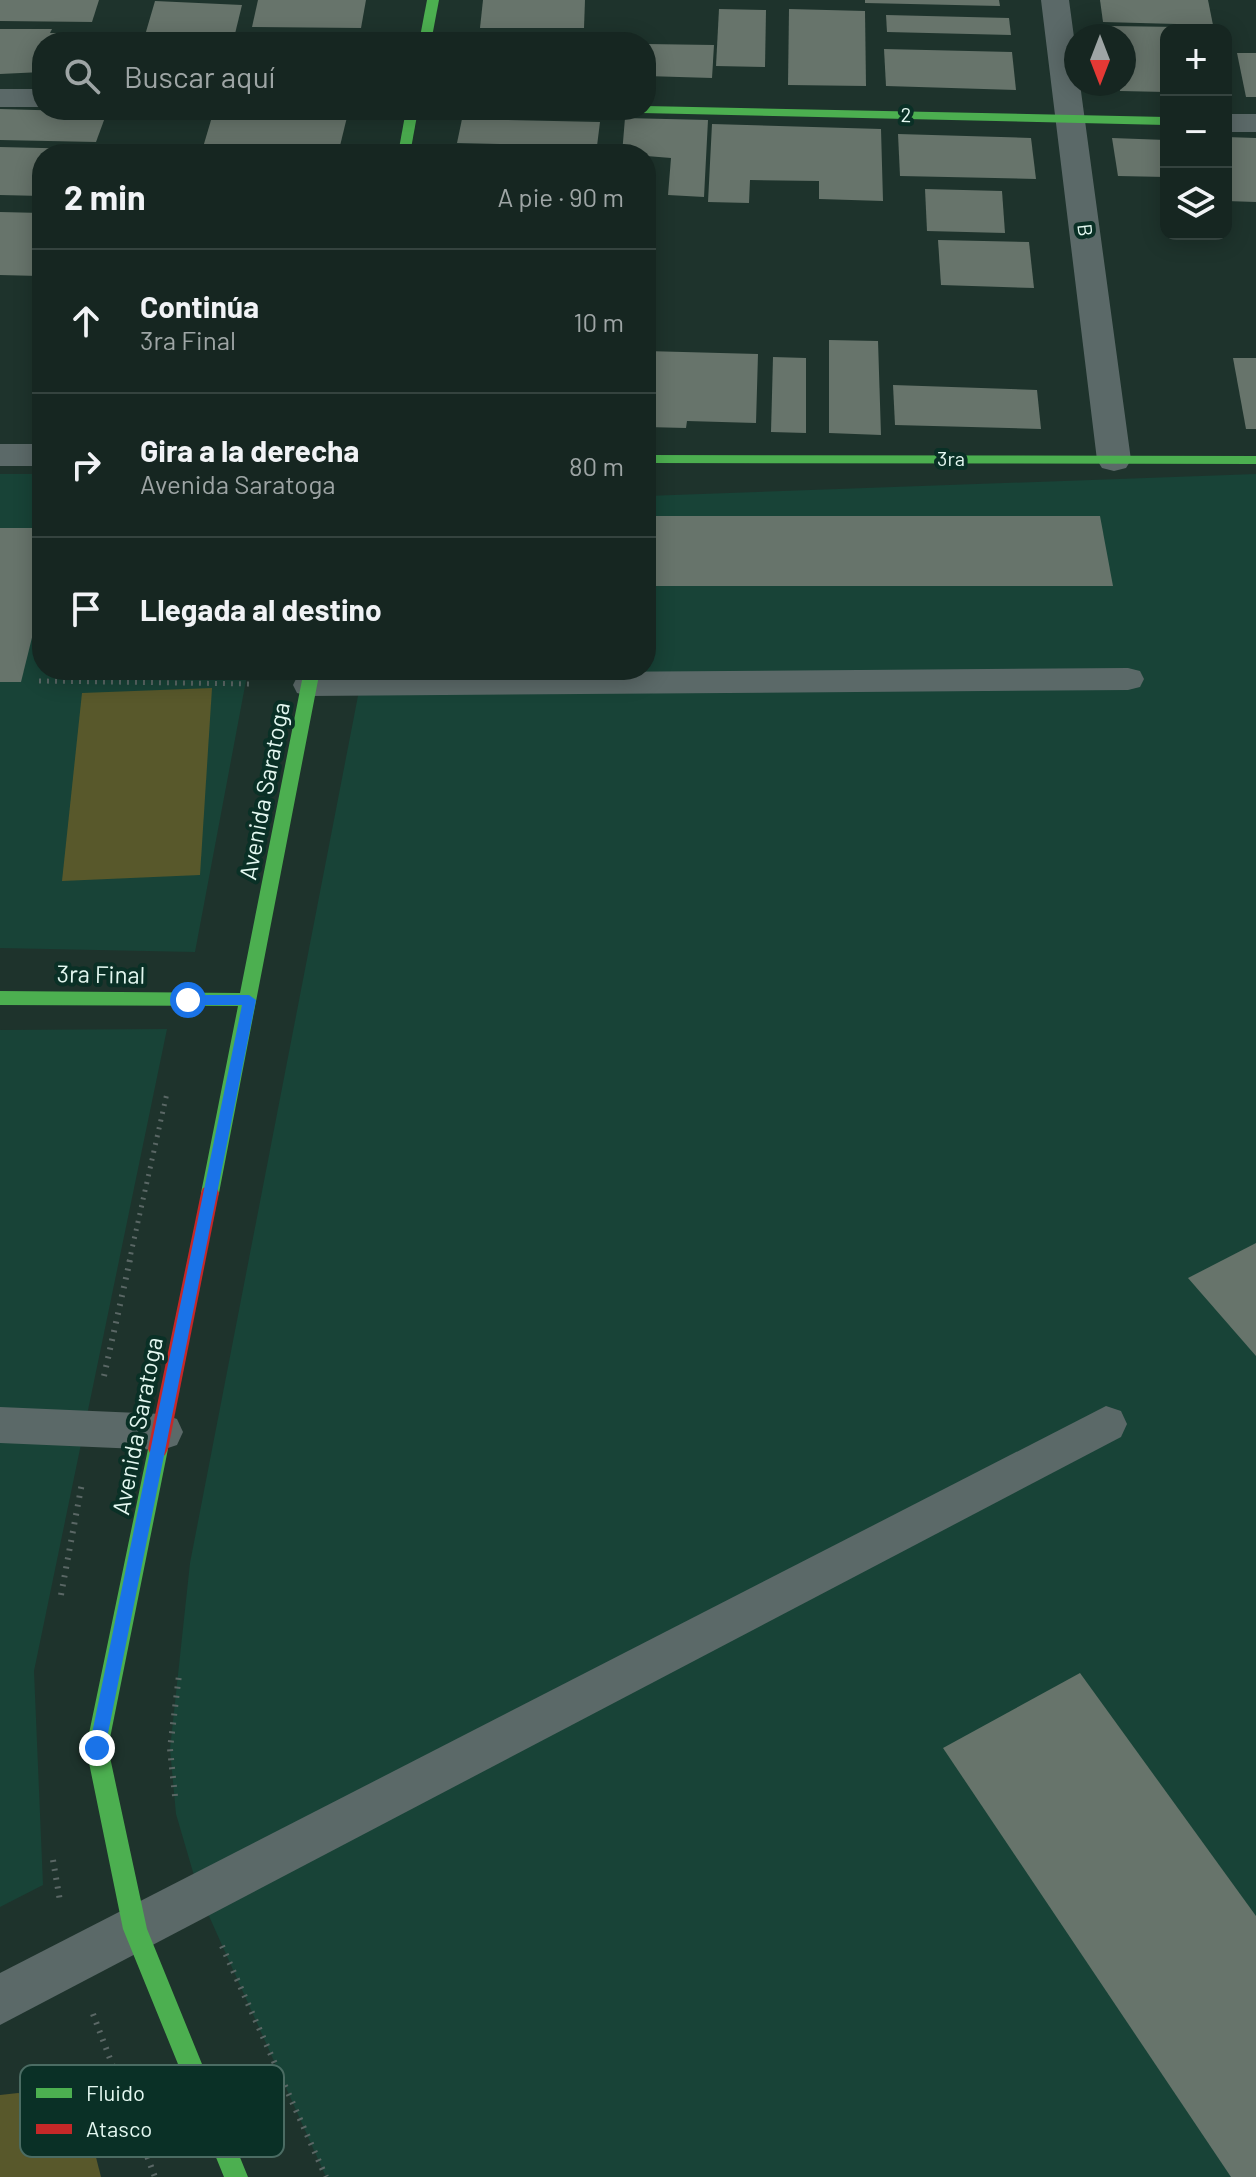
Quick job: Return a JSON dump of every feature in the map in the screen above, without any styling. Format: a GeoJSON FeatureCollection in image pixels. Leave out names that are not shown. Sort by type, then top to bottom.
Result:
{"type":"FeatureCollection","features":[{"type":"Feature","properties":{"kind":"main road"},"geometry":{"type":"LineString","coordinates":[[427,32],[433,0]]}},
{"type":"Feature","properties":{"kind":"main road","name":"2"},"geometry":{"type":"LineString","coordinates":[[656,110],[1160,121]]}},
{"type":"Feature","properties":{"kind":"main road"},"geometry":{"type":"LineString","coordinates":[[406,144],[410,120]]}},
{"type":"Feature","properties":{"kind":"main road","name":"3ra"},"geometry":{"type":"LineString","coordinates":[[656,459],[1256,460]]}},
{"type":"Feature","properties":{"kind":"main road","name":"Avenida Saratoga"},"geometry":{"type":"LineString","coordinates":[[190,2065],[135,1929],[97,1748],[311,680]]}},
{"type":"Feature","properties":{"kind":"main road","name":"3ra Final"},"geometry":{"type":"LineString","coordinates":[[0,998],[249,1000]]}},
{"type":"Feature","properties":{"kind":"main road","name":"Avenida Saratoga"},"geometry":{"type":"LineString","coordinates":[[228,2157],[236,2177]]}},
{"type":"Feature","properties":{"kind":"street","name":"B"},"geometry":{"type":"LineString","coordinates":[[1055,0],[1114,460]]}},
{"type":"Feature","properties":{"kind":"street"},"geometry":{"type":"LineString","coordinates":[[0,98],[32,98]]}},
{"type":"Feature","properties":{"kind":"street"},"geometry":{"type":"LineString","coordinates":[[1232,123],[1256,123]]}},
{"type":"Feature","properties":{"kind":"street"},"geometry":{"type":"LineString","coordinates":[[0,455],[32,455]]}},
{"type":"Feature","properties":{"kind":"lane"},"geometry":{"type":"LineString","coordinates":[[656,678],[1128,679]]}},
{"type":"Feature","properties":{"kind":"lane"},"geometry":{"type":"LineString","coordinates":[[0,2000],[1106,1424]]}},
{"type":"Feature","properties":{"kind":"lane"},"geometry":{"type":"LineString","coordinates":[[0,1425],[162,1432]]}},
{"type":"Feature","properties":{"kind":"path"},"geometry":{"type":"LineString","coordinates":[[39,681],[258,684]]}},
{"type":"Feature","properties":{"kind":"path"},"geometry":{"type":"LineString","coordinates":[[175,1801],[170,1749],[180,1661]]}},
{"type":"Feature","properties":{"kind":"path"},"geometry":{"type":"LineString","coordinates":[[200,1896],[276,2065]]}},
{"type":"Feature","properties":{"kind":"path"},"geometry":{"type":"LineString","coordinates":[[284,2083],[326,2177]]}},
{"type":"Feature","properties":{"kind":"shaded area"},"geometry":{"type":"Polygon","coordinates":[[[0,474],[32,474],[32,680],[246,680],[195,952],[0,948],[0,474]]]}},
{"type":"Feature","properties":{"kind":"shaded area"},"geometry":{"type":"Polygon","coordinates":[[[1256,474],[1256,2177],[326,2177],[284,2083],[284,2065],[276,2065],[200,1896],[176,1814],[170,1749],[190,1563],[361,680],[656,680],[656,496],[1256,474]]]}},
{"type":"Feature","properties":{"kind":"shaded area"},"geometry":{"type":"Polygon","coordinates":[[[212,688],[200,875],[62,881],[82,693],[212,688]]]}},
{"type":"Feature","properties":{"kind":"shaded area"},"geometry":{"type":"Polygon","coordinates":[[[167,1029],[34,1671],[43,1885],[0,1907],[0,1030],[167,1029]]]}},
{"type":"Feature","properties":{"kind":"shaded area"},"geometry":{"type":"Polygon","coordinates":[[[20,2094],[20,2157],[96,2157],[101,2177],[0,2177],[0,2095],[20,2094]]]}},
{"type":"Feature","properties":{"kind":"building"},"geometry":{"type":"Polygon","coordinates":[[[0,0],[99,0],[92,22],[0,21],[0,0]]]}},
{"type":"Feature","properties":{"kind":"building"},"geometry":{"type":"Polygon","coordinates":[[[258,0],[366,0],[361,28],[252,27],[258,0]]]}},
{"type":"Feature","properties":{"kind":"building"},"geometry":{"type":"Polygon","coordinates":[[[483,0],[585,0],[584,28],[480,28],[483,0]]]}},
{"type":"Feature","properties":{"kind":"building"},"geometry":{"type":"Polygon","coordinates":[[[865,0],[999,0],[1000,6],[865,3],[865,0]]]}},
{"type":"Feature","properties":{"kind":"building"},"geometry":{"type":"Polygon","coordinates":[[[1100,0],[1208,0],[1213,24],[1176,24],[1103,22],[1100,0]]]}},
{"type":"Feature","properties":{"kind":"building"},"geometry":{"type":"Polygon","coordinates":[[[155,1],[242,5],[235,32],[146,32],[155,1]]]}},
{"type":"Feature","properties":{"kind":"building"},"geometry":{"type":"Polygon","coordinates":[[[719,9],[766,10],[765,67],[716,66],[719,9]]]}},
{"type":"Feature","properties":{"kind":"building"},"geometry":{"type":"Polygon","coordinates":[[[789,9],[865,11],[866,86],[788,85],[789,9]]]}},
{"type":"Feature","properties":{"kind":"building"},"geometry":{"type":"Polygon","coordinates":[[[886,15],[1009,18],[1011,35],[887,32],[886,15]]]}},
{"type":"Feature","properties":{"kind":"building"},"geometry":{"type":"Polygon","coordinates":[[[1136,26],[1160,27],[1160,92],[1136,91],[1136,26]]]}},
{"type":"Feature","properties":{"kind":"building"},"geometry":{"type":"Polygon","coordinates":[[[0,29],[52,29],[50,32],[32,32],[32,72],[0,74],[0,29]]]}},
{"type":"Feature","properties":{"kind":"building"},"geometry":{"type":"Polygon","coordinates":[[[656,44],[714,45],[712,78],[656,76],[656,44]]]}},
{"type":"Feature","properties":{"kind":"building"},"geometry":{"type":"Polygon","coordinates":[[[884,49],[1012,52],[1016,90],[886,86],[884,49]]]}},
{"type":"Feature","properties":{"kind":"building"},"geometry":{"type":"Polygon","coordinates":[[[1237,53],[1256,53],[1256,97],[1246,97],[1237,53]]]}},
{"type":"Feature","properties":{"kind":"building"},"geometry":{"type":"Polygon","coordinates":[[[0,109],[32,110],[32,120],[104,120],[96,142],[0,140],[0,109]]]}},
{"type":"Feature","properties":{"kind":"building"},"geometry":{"type":"Polygon","coordinates":[[[211,120],[346,120],[340,144],[204,144],[211,120]]]}},
{"type":"Feature","properties":{"kind":"building"},"geometry":{"type":"Polygon","coordinates":[[[462,120],[600,122],[597,144],[457,143],[462,120]]]}},
{"type":"Feature","properties":{"kind":"building"},"geometry":{"type":"Polygon","coordinates":[[[625,120],[708,120],[704,197],[668,195],[671,158],[656,157],[656,144],[623,144],[625,120]]]}},
{"type":"Feature","properties":{"kind":"building"},"geometry":{"type":"Polygon","coordinates":[[[712,124],[881,129],[883,201],[819,199],[819,181],[750,180],[749,203],[708,202],[712,124]]]}},
{"type":"Feature","properties":{"kind":"building"},"geometry":{"type":"Polygon","coordinates":[[[898,134],[1031,138],[1036,179],[900,176],[898,134]]]}},
{"type":"Feature","properties":{"kind":"building"},"geometry":{"type":"Polygon","coordinates":[[[1232,137],[1256,138],[1256,202],[1232,201],[1232,137]]]}},
{"type":"Feature","properties":{"kind":"building"},"geometry":{"type":"Polygon","coordinates":[[[1112,138],[1160,140],[1160,177],[1118,176],[1112,138]]]}},
{"type":"Feature","properties":{"kind":"building"},"geometry":{"type":"Polygon","coordinates":[[[0,147],[32,148],[32,196],[0,195],[0,147]]]}},
{"type":"Feature","properties":{"kind":"building"},"geometry":{"type":"Polygon","coordinates":[[[925,189],[1002,191],[1005,233],[927,231],[925,189]]]}},
{"type":"Feature","properties":{"kind":"building"},"geometry":{"type":"Polygon","coordinates":[[[0,212],[32,213],[32,276],[0,275],[0,212]]]}},
{"type":"Feature","properties":{"kind":"building"},"geometry":{"type":"Polygon","coordinates":[[[938,240],[1029,242],[1034,288],[941,285],[938,240]]]}},
{"type":"Feature","properties":{"kind":"building"},"geometry":{"type":"Polygon","coordinates":[[[829,340],[878,341],[881,435],[829,433],[829,340]]]}},
{"type":"Feature","properties":{"kind":"building"},"geometry":{"type":"Polygon","coordinates":[[[656,351],[758,354],[756,423],[687,421],[686,428],[656,427],[656,351]]]}},
{"type":"Feature","properties":{"kind":"building"},"geometry":{"type":"Polygon","coordinates":[[[773,357],[806,358],[806,433],[771,432],[773,357]]]}},
{"type":"Feature","properties":{"kind":"building"},"geometry":{"type":"Polygon","coordinates":[[[1233,358],[1256,358],[1256,429],[1246,429],[1233,358]]]}},
{"type":"Feature","properties":{"kind":"building"},"geometry":{"type":"Polygon","coordinates":[[[893,385],[1037,390],[1041,429],[895,425],[893,385]]]}},
{"type":"Feature","properties":{"kind":"building"},"geometry":{"type":"Polygon","coordinates":[[[656,516],[1100,516],[1113,586],[656,586],[656,516]]]}},
{"type":"Feature","properties":{"kind":"building"},"geometry":{"type":"Polygon","coordinates":[[[0,528],[32,528],[32,637],[21,682],[0,682],[0,528]]]}},
{"type":"Feature","properties":{"kind":"building"},"geometry":{"type":"Polygon","coordinates":[[[1256,1243],[1256,1356],[1188,1278],[1256,1243]]]}},
{"type":"Feature","properties":{"kind":"building"},"geometry":{"type":"Polygon","coordinates":[[[1080,1673],[1256,1916],[1256,2177],[1231,2177],[943,1748],[1080,1673]]]}},
{"type":"Feature","properties":{"kind":"traffic: fast"},"geometry":{"type":"LineString","coordinates":[[427,32],[433,0]]}},
{"type":"Feature","properties":{"kind":"traffic: fast"},"geometry":{"type":"LineString","coordinates":[[656,110],[1160,121]]}},
{"type":"Feature","properties":{"kind":"traffic: fast"},"geometry":{"type":"LineString","coordinates":[[406,144],[410,120]]}},
{"type":"Feature","properties":{"kind":"traffic: fast"},"geometry":{"type":"LineString","coordinates":[[656,459],[1256,460]]}},
{"type":"Feature","properties":{"kind":"traffic: fast"},"geometry":{"type":"LineString","coordinates":[[210,1193],[310,680]]}},
{"type":"Feature","properties":{"kind":"traffic: fast"},"geometry":{"type":"LineString","coordinates":[[0,998],[249,1000]]}},
{"type":"Feature","properties":{"kind":"traffic: fast"},"geometry":{"type":"LineString","coordinates":[[158,1449],[97,1748],[135,1929],[190,2065]]}},
{"type":"Feature","properties":{"kind":"traffic: fast"},"geometry":{"type":"LineString","coordinates":[[228,2157],[236,2177]]}},
{"type":"Feature","properties":{"kind":"traffic: jam"},"geometry":{"type":"LineString","coordinates":[[158,1449],[210,1193]]}},
{"type":"Feature","properties":{"kind":"route"},"geometry":{"type":"LineString","coordinates":[[97,1748],[249,1000],[188,1000]]}}]}
